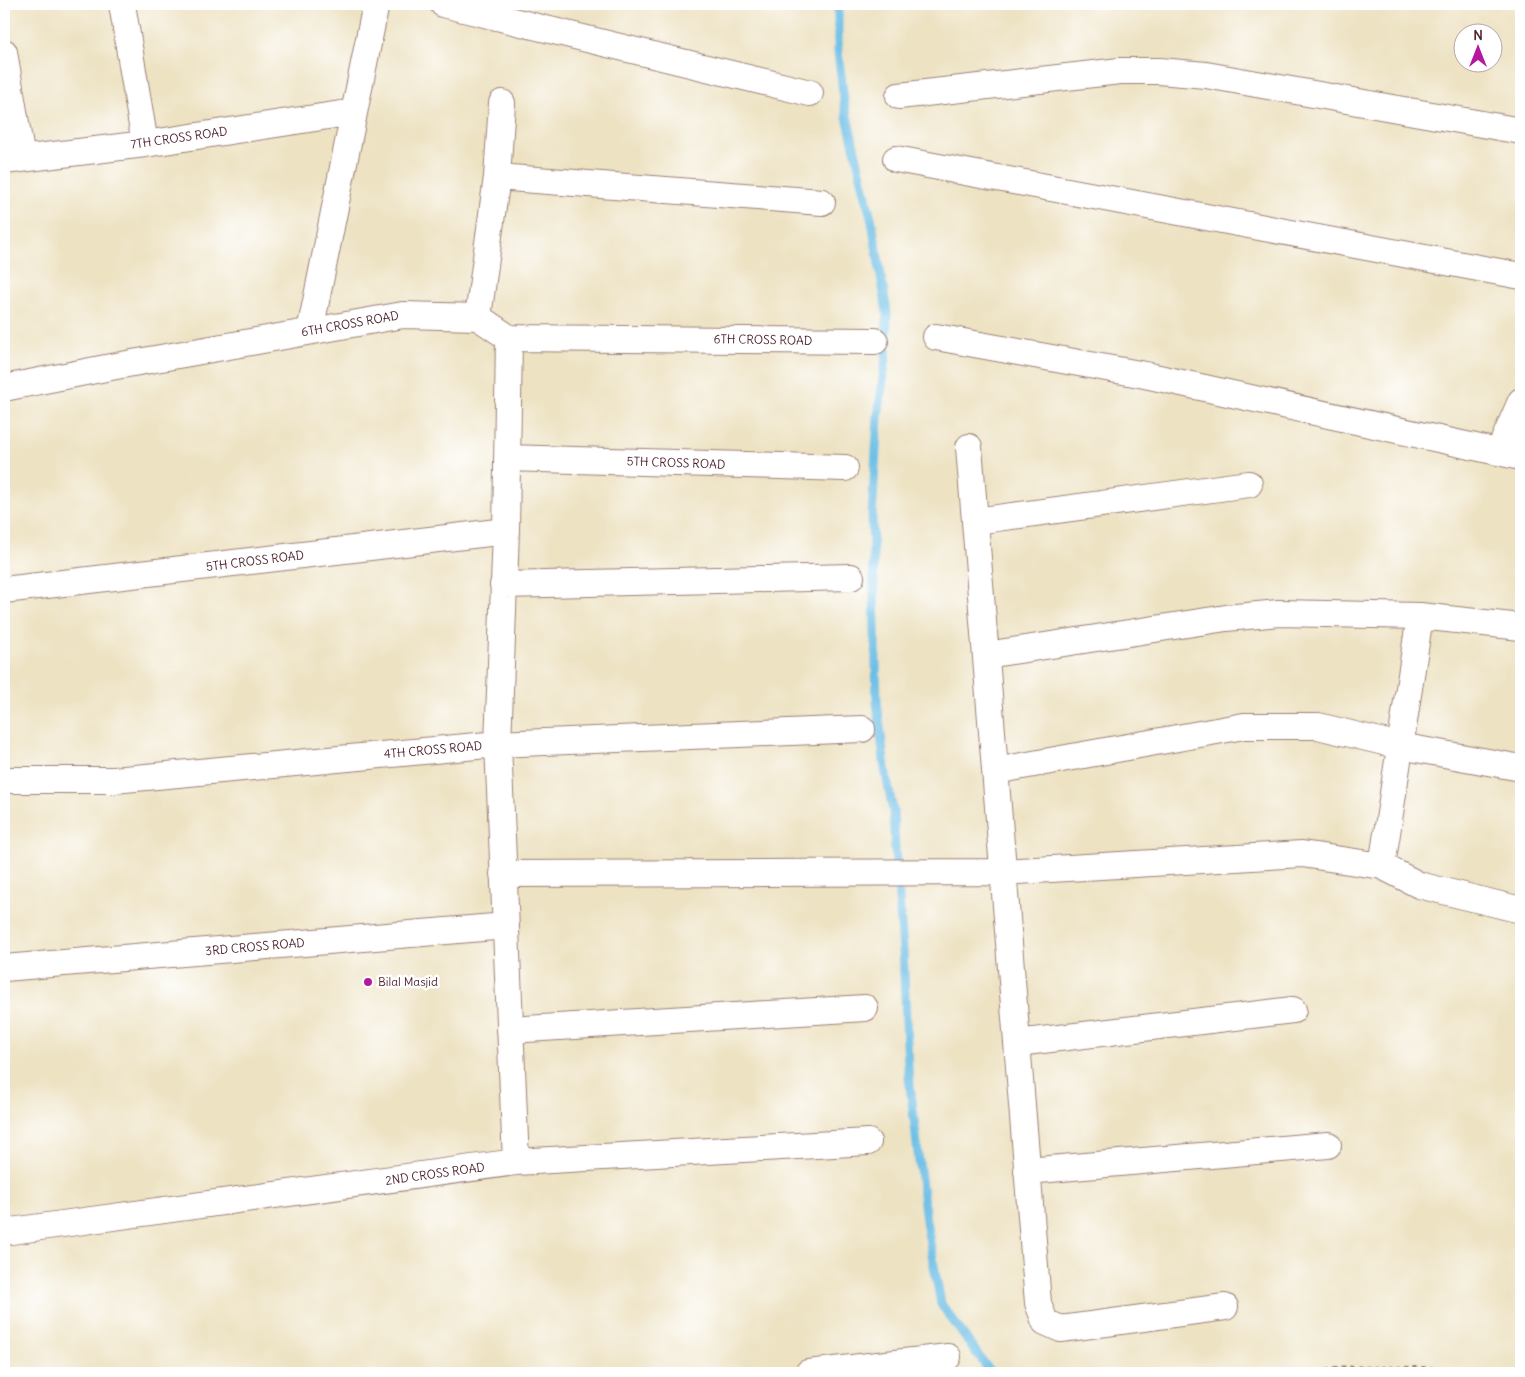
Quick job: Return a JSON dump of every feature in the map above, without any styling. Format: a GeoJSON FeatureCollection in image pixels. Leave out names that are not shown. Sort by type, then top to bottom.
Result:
{"type":"FeatureCollection","features":[{"type":"Feature","properties":{"kind":"street"},"geometry":{"type":"LineString","coordinates":[[122,4],[145,144]]}},
{"type":"Feature","properties":{"kind":"street"},"geometry":{"type":"LineString","coordinates":[[310,331],[376,4]]}},
{"type":"Feature","properties":{"kind":"street"},"geometry":{"type":"LineString","coordinates":[[443,4],[810,93]]}},
{"type":"Feature","properties":{"kind":"street"},"geometry":{"type":"LineString","coordinates":[[4,52],[13,160]]}},
{"type":"Feature","properties":{"kind":"street"},"geometry":{"type":"LineString","coordinates":[[899,96],[1120,71],[1159,71],[1206,75],[1521,131]]}},
{"type":"Feature","properties":{"kind":"street"},"geometry":{"type":"LineString","coordinates":[[502,104],[497,177],[478,317],[510,338],[506,531],[498,744],[516,1162]]}},
{"type":"Feature","properties":{"kind":"street","name":"7TH CROSS ROAD"},"geometry":{"type":"LineString","coordinates":[[13,160],[145,144],[354,112]]}},
{"type":"Feature","properties":{"kind":"street"},"geometry":{"type":"LineString","coordinates":[[896,159],[1521,276]]}},
{"type":"Feature","properties":{"kind":"street"},"geometry":{"type":"LineString","coordinates":[[497,177],[822,202]]}},
{"type":"Feature","properties":{"kind":"street","name":"6TH CROSS ROAD"},"geometry":{"type":"LineString","coordinates":[[4,388],[402,315],[478,317]]}},
{"type":"Feature","properties":{"kind":"street"},"geometry":{"type":"LineString","coordinates":[[936,337],[1145,375],[1510,454],[1521,401]]}},
{"type":"Feature","properties":{"kind":"street","name":"6TH CROSS ROAD"},"geometry":{"type":"LineString","coordinates":[[510,338],[875,341]]}},
{"type":"Feature","properties":{"kind":"street"},"geometry":{"type":"LineString","coordinates":[[969,446],[1038,1303],[1045,1322],[1061,1329],[1225,1307]]}},
{"type":"Feature","properties":{"kind":"street","name":"5TH CROSS ROAD"},"geometry":{"type":"LineString","coordinates":[[507,458],[845,468]]}},
{"type":"Feature","properties":{"kind":"street"},"geometry":{"type":"LineString","coordinates":[[975,521],[1249,484]]}},
{"type":"Feature","properties":{"kind":"street","name":"5TH CROSS ROAD"},"geometry":{"type":"LineString","coordinates":[[4,590],[506,531]]}},
{"type":"Feature","properties":{"kind":"street"},"geometry":{"type":"LineString","coordinates":[[503,585],[851,577]]}},
{"type":"Feature","properties":{"kind":"street"},"geometry":{"type":"LineString","coordinates":[[986,655],[1226,618],[1279,613],[1420,616],[1521,628]]}},
{"type":"Feature","properties":{"kind":"street"},"geometry":{"type":"LineString","coordinates":[[1382,866],[1420,616]]}},
{"type":"Feature","properties":{"kind":"street"},"geometry":{"type":"LineString","coordinates":[[995,770],[1244,726],[1318,726],[1400,746],[1521,768]]}},
{"type":"Feature","properties":{"kind":"street","name":"4TH CROSS ROAD"},"geometry":{"type":"LineString","coordinates":[[4,780],[114,780],[498,744],[862,730]]}},
{"type":"Feature","properties":{"kind":"street"},"geometry":{"type":"LineString","coordinates":[[503,874],[1003,872],[1302,854],[1382,866],[1419,885],[1521,910]]}},
{"type":"Feature","properties":{"kind":"street","name":"3RD CROSS ROAD"},"geometry":{"type":"LineString","coordinates":[[4,968],[506,926]]}},
{"type":"Feature","properties":{"kind":"street"},"geometry":{"type":"LineString","coordinates":[[510,1030],[865,1008]]}},
{"type":"Feature","properties":{"kind":"street"},"geometry":{"type":"LineString","coordinates":[[1017,1043],[1293,1010]]}},
{"type":"Feature","properties":{"kind":"street","name":"2ND CROSS ROAD"},"geometry":{"type":"LineString","coordinates":[[4,1232],[516,1162],[868,1142]]}},
{"type":"Feature","properties":{"kind":"street"},"geometry":{"type":"LineString","coordinates":[[1027,1171],[1328,1145]]}},
{"type":"Feature","properties":{"kind":"street"},"geometry":{"type":"LineString","coordinates":[[808,1373],[948,1357]]}},
{"type":"Feature","properties":{"kind":"path"},"geometry":{"type":"LineString","coordinates":[[1310,1373],[1340,1367],[1521,1368]]}},
{"type":"Feature","properties":{"kind":"waterway"},"geometry":{"type":"LineString","coordinates":[[838,4],[838,52],[845,108],[872,222],[887,312],[886,356],[878,417],[872,516],[877,702],[885,769],[893,811],[896,865]]}},
{"type":"Feature","properties":{"kind":"waterway"},"geometry":{"type":"LineString","coordinates":[[898,885],[908,1068],[926,1221],[941,1304],[991,1373]]}},
{"type":"Feature","properties":{"kind":"place","name":"Bilal Masjid"},"geometry":{"type":"Point","coordinates":[368,982]}}]}
